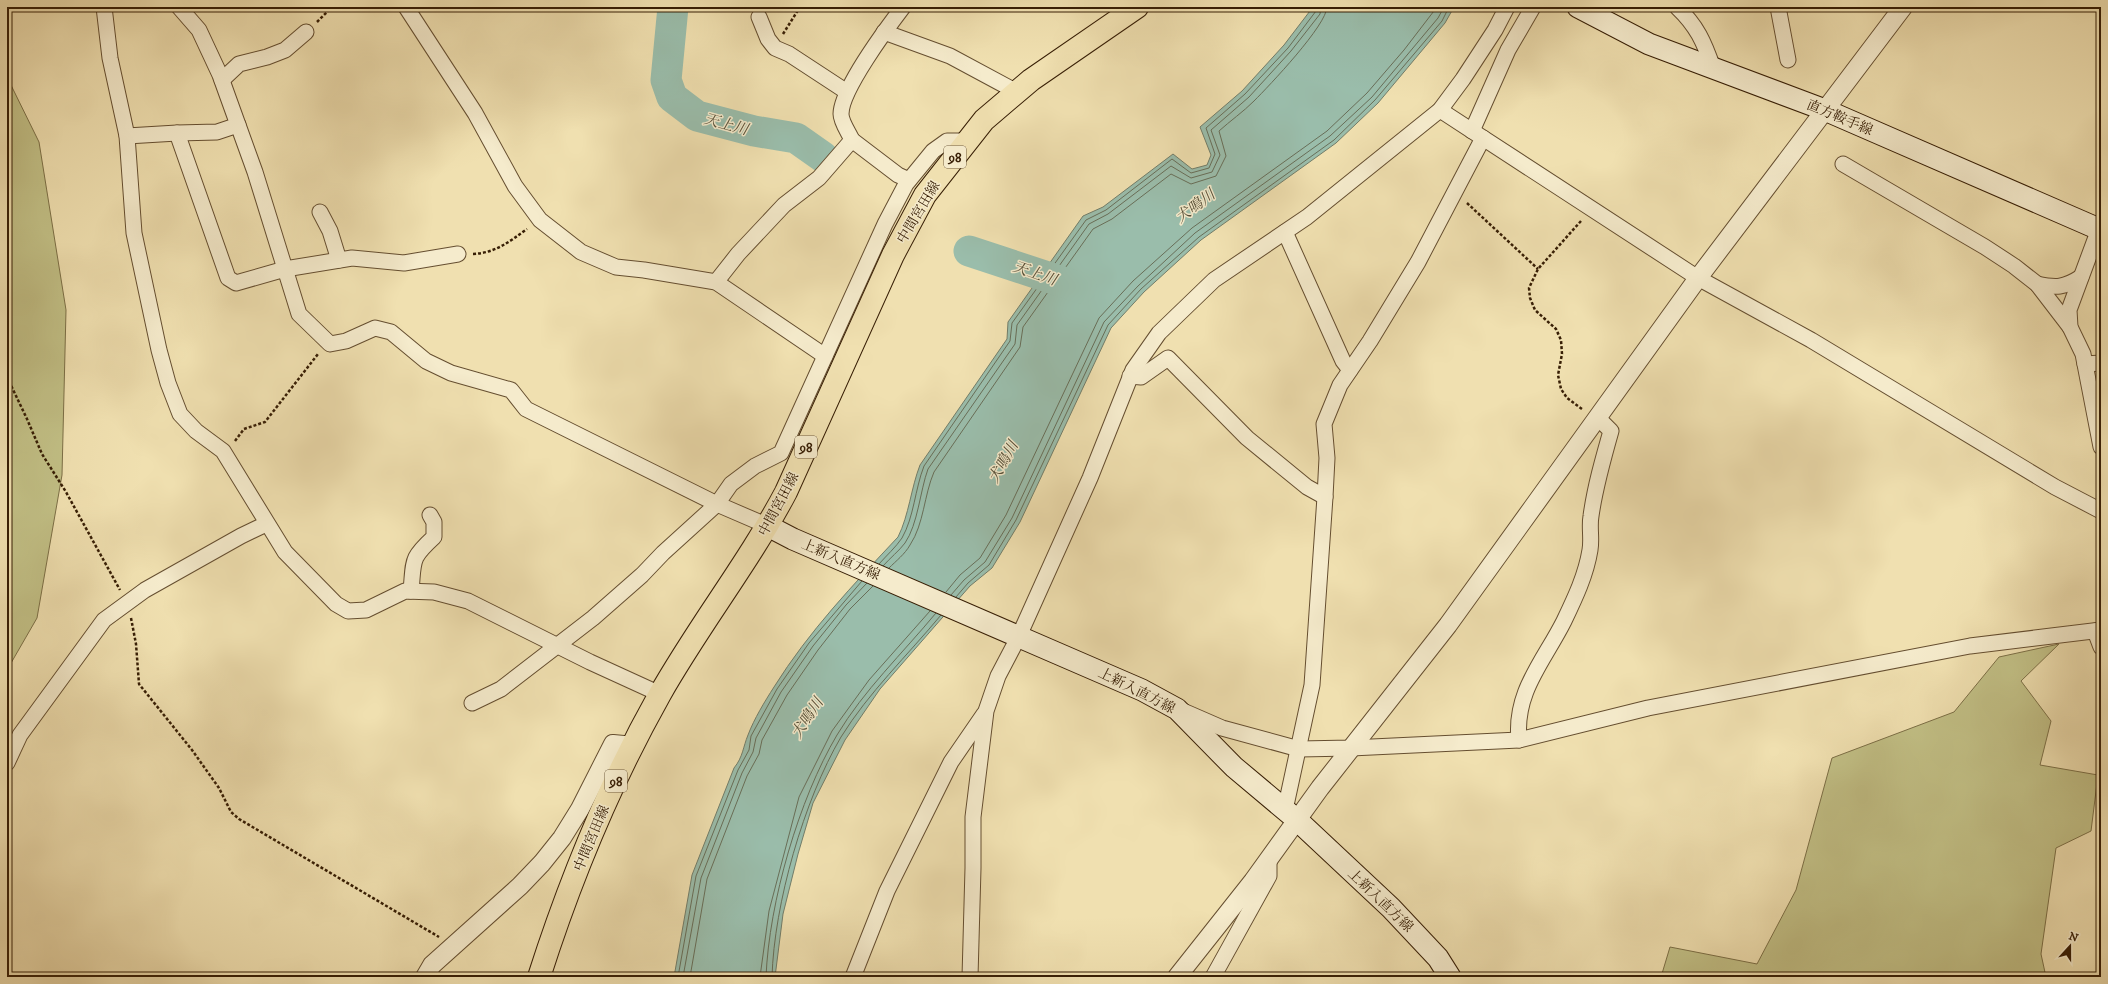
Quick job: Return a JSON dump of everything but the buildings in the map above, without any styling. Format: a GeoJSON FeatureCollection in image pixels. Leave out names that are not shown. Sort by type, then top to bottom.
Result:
{"type":"FeatureCollection","features":[{"type":"Feature","properties":{"kind":"main road","name":"直方鞍手線"},"geometry":{"type":"LineString","coordinates":[[1578,7],[1649,44],[1825,110],[2100,230]]}},
{"type":"Feature","properties":{"kind":"main road","name":"中間宮田線"},"geometry":{"type":"LineString","coordinates":[[539,977],[564,904],[615,784],[660,694],[768,526],[786,492],[893,255],[925,196],[984,120],[1031,80],[1136,8]]}},
{"type":"Feature","properties":{"kind":"main road","name":"上新入直方線"},"geometry":{"type":"LineString","coordinates":[[768,526],[793,539],[1142,690],[1177,709],[1234,767],[1291,815],[1390,908],[1438,958],[1450,977]]}},
{"type":"Feature","properties":{"kind":"street"},"geometry":{"type":"LineString","coordinates":[[104,7],[110,58],[127,136],[134,233],[159,350],[168,383],[180,414],[196,431],[223,451],[261,509],[266,524],[285,552],[336,604],[348,611],[366,610],[405,591],[434,592],[468,601],[557,646],[660,694]]}},
{"type":"Feature","properties":{"kind":"street"},"geometry":{"type":"LineString","coordinates":[[179,7],[199,30],[222,80],[255,172],[299,314],[330,344],[346,341],[375,328],[391,332],[426,360],[451,373],[512,390],[526,409],[717,504],[768,526]]}},
{"type":"Feature","properties":{"kind":"street"},"geometry":{"type":"LineString","coordinates":[[406,7],[475,113],[515,186],[540,220],[581,252],[616,267],[716,282],[825,356]]}},
{"type":"Feature","properties":{"kind":"street"},"geometry":{"type":"LineString","coordinates":[[903,7],[884,32],[847,92],[841,114],[852,140],[898,175],[909,180]]}},
{"type":"Feature","properties":{"kind":"street"},"geometry":{"type":"LineString","coordinates":[[970,977],[973,817],[986,711],[1014,634],[1090,478],[1133,370],[1159,333],[1214,280],[1307,217],[1440,110],[1491,36],[1507,7]]}},
{"type":"Feature","properties":{"kind":"street"},"geometry":{"type":"LineString","coordinates":[[1291,815],[1299,749],[1312,685],[1326,497],[1327,458],[1324,424],[1340,385],[1370,341],[1418,262],[1455,192],[1478,134],[1508,50],[1533,7]]}},
{"type":"Feature","properties":{"kind":"street"},"geometry":{"type":"LineString","coordinates":[[1677,7],[1690,20],[1704,41],[1713,68]]}},
{"type":"Feature","properties":{"kind":"street"},"geometry":{"type":"LineString","coordinates":[[1778,7],[1788,60]]}},
{"type":"Feature","properties":{"kind":"street"},"geometry":{"type":"LineString","coordinates":[[1178,977],[1269,858],[1291,815],[1351,748],[1448,625],[1698,278],[1903,7]]}},
{"type":"Feature","properties":{"kind":"street"},"geometry":{"type":"LineString","coordinates":[[759,17],[768,39],[775,48],[789,54],[847,92]]}},
{"type":"Feature","properties":{"kind":"street"},"geometry":{"type":"LineString","coordinates":[[222,80],[239,64],[267,57],[285,50],[306,32]]}},
{"type":"Feature","properties":{"kind":"street"},"geometry":{"type":"LineString","coordinates":[[884,32],[950,56],[1017,92]]}},
{"type":"Feature","properties":{"kind":"street"},"geometry":{"type":"LineString","coordinates":[[1440,110],[1698,278],[1810,340],[2055,487],[2101,511]]}},
{"type":"Feature","properties":{"kind":"street"},"geometry":{"type":"LineString","coordinates":[[127,136],[217,132],[238,125]]}},
{"type":"Feature","properties":{"kind":"street"},"geometry":{"type":"LineString","coordinates":[[177,133],[228,278],[236,283],[285,269],[352,258],[404,263],[458,254]]}},
{"type":"Feature","properties":{"kind":"street"},"geometry":{"type":"LineString","coordinates":[[716,282],[738,254],[784,205],[819,178],[852,140]]}},
{"type":"Feature","properties":{"kind":"street"},"geometry":{"type":"LineString","coordinates":[[472,703],[501,689],[593,618],[637,580],[663,553],[717,504],[731,484],[755,466],[781,453],[885,224],[909,180],[933,151],[947,141],[967,141]]}},
{"type":"Feature","properties":{"kind":"street"},"geometry":{"type":"LineString","coordinates":[[1843,164],[1985,247],[2037,284],[2070,327],[2083,354],[2101,447]]}},
{"type":"Feature","properties":{"kind":"street"},"geometry":{"type":"LineString","coordinates":[[320,212],[330,232],[339,260]]}},
{"type":"Feature","properties":{"kind":"street"},"geometry":{"type":"LineString","coordinates":[[2070,327],[2070,301],[2100,230]]}},
{"type":"Feature","properties":{"kind":"street"},"geometry":{"type":"LineString","coordinates":[[1285,232],[1343,361],[1350,370]]}},
{"type":"Feature","properties":{"kind":"street"},"geometry":{"type":"LineString","coordinates":[[2037,284],[2054,288],[2070,284],[2081,277]]}},
{"type":"Feature","properties":{"kind":"street"},"geometry":{"type":"LineString","coordinates":[[1130,376],[1141,377],[1168,358],[1247,438],[1307,487],[1326,497]]}},
{"type":"Feature","properties":{"kind":"street"},"geometry":{"type":"LineString","coordinates":[[2085,364],[2101,362]]}},
{"type":"Feature","properties":{"kind":"street"},"geometry":{"type":"LineString","coordinates":[[1519,740],[1517,723],[1519,710],[1527,687],[1563,622],[1583,580],[1590,549],[1590,519],[1596,487],[1611,431],[1598,418]]}},
{"type":"Feature","properties":{"kind":"street"},"geometry":{"type":"LineString","coordinates":[[411,591],[414,560],[417,552],[434,537],[434,522],[430,515]]}},
{"type":"Feature","properties":{"kind":"street"},"geometry":{"type":"LineString","coordinates":[[7,763],[20,735],[104,620],[145,590],[234,540],[266,524]]}},
{"type":"Feature","properties":{"kind":"street"},"geometry":{"type":"LineString","coordinates":[[1177,709],[1222,728],[1299,749],[1519,740],[1648,708],[1970,646],[2098,630],[2101,647]]}},
{"type":"Feature","properties":{"kind":"street"},"geometry":{"type":"LineString","coordinates":[[853,977],[887,891],[951,762],[986,711]]}},
{"type":"Feature","properties":{"kind":"street"},"geometry":{"type":"LineString","coordinates":[[425,977],[432,965],[520,886],[542,863],[562,838],[580,809],[613,744],[634,746]]}},
{"type":"Feature","properties":{"kind":"street"},"geometry":{"type":"LineString","coordinates":[[1213,977],[1269,876],[1269,858]]}},
{"type":"Feature","properties":{"kind":"path"},"geometry":{"type":"LineString","coordinates":[[306,32],[332,7]]}},
{"type":"Feature","properties":{"kind":"path"},"geometry":{"type":"LineString","coordinates":[[775,48],[800,7]]}},
{"type":"Feature","properties":{"kind":"path"},"geometry":{"type":"LineString","coordinates":[[1455,192],[1538,269]]}},
{"type":"Feature","properties":{"kind":"path"},"geometry":{"type":"LineString","coordinates":[[1588,206],[1579,224],[1561,241],[1538,269],[1529,288],[1530,298],[1535,310],[1556,329],[1561,340],[1562,354],[1558,375],[1561,389],[1567,398],[1598,418]]}},
{"type":"Feature","properties":{"kind":"path"},"geometry":{"type":"LineString","coordinates":[[458,254],[484,254],[501,248],[540,220]]}},
{"type":"Feature","properties":{"kind":"path"},"geometry":{"type":"LineString","coordinates":[[226,456],[244,429],[265,422],[328,341]]}},
{"type":"Feature","properties":{"kind":"path"},"geometry":{"type":"LineString","coordinates":[[7,377],[42,454],[66,492],[127,603],[136,644],[139,684],[219,788],[231,812],[239,819],[452,946]]}},
{"type":"Feature","properties":{"kind":"shaded area"},"geometry":{"type":"Polygon","coordinates":[[[7,77],[39,142],[66,310],[62,475],[37,618],[7,670],[7,77]]]}},
{"type":"Feature","properties":{"kind":"shaded area"},"geometry":{"type":"Polygon","coordinates":[[[2059,644],[2021,681],[2051,721],[2040,765],[2098,775],[2091,831],[2056,848],[2041,954],[2046,977],[1661,977],[1670,947],[1757,964],[1796,890],[1832,758],[1954,712],[1999,657],[2059,644]]]}},
{"type":"Feature","properties":{"kind":"water","name":"犬鳴川"},"geometry":{"type":"Polygon","coordinates":[[[1313,7],[1454,7],[1445,23],[1378,103],[1336,143],[1201,240],[1144,292],[1111,328],[1020,522],[992,568],[970,586],[880,689],[845,740],[813,803],[783,914],[775,977],[674,977],[692,875],[756,716],[788,666],[817,628],[848,591],[898,537],[905,520],[920,465],[1007,339],[1008,322],[1083,216],[1103,207],[1173,154],[1192,169],[1207,165],[1211,155],[1200,127],[1242,91],[1284,45],[1313,7]]]}},
{"type":"Feature","properties":{"kind":"waterway","name":"天上川"},"geometry":{"type":"LineString","coordinates":[[673,7],[666,80],[672,97],[697,116],[754,131],[796,138],[823,157]]}},
{"type":"Feature","properties":{"kind":"waterway","name":"天上川"},"geometry":{"type":"LineString","coordinates":[[969,251],[1081,288]]}}]}
